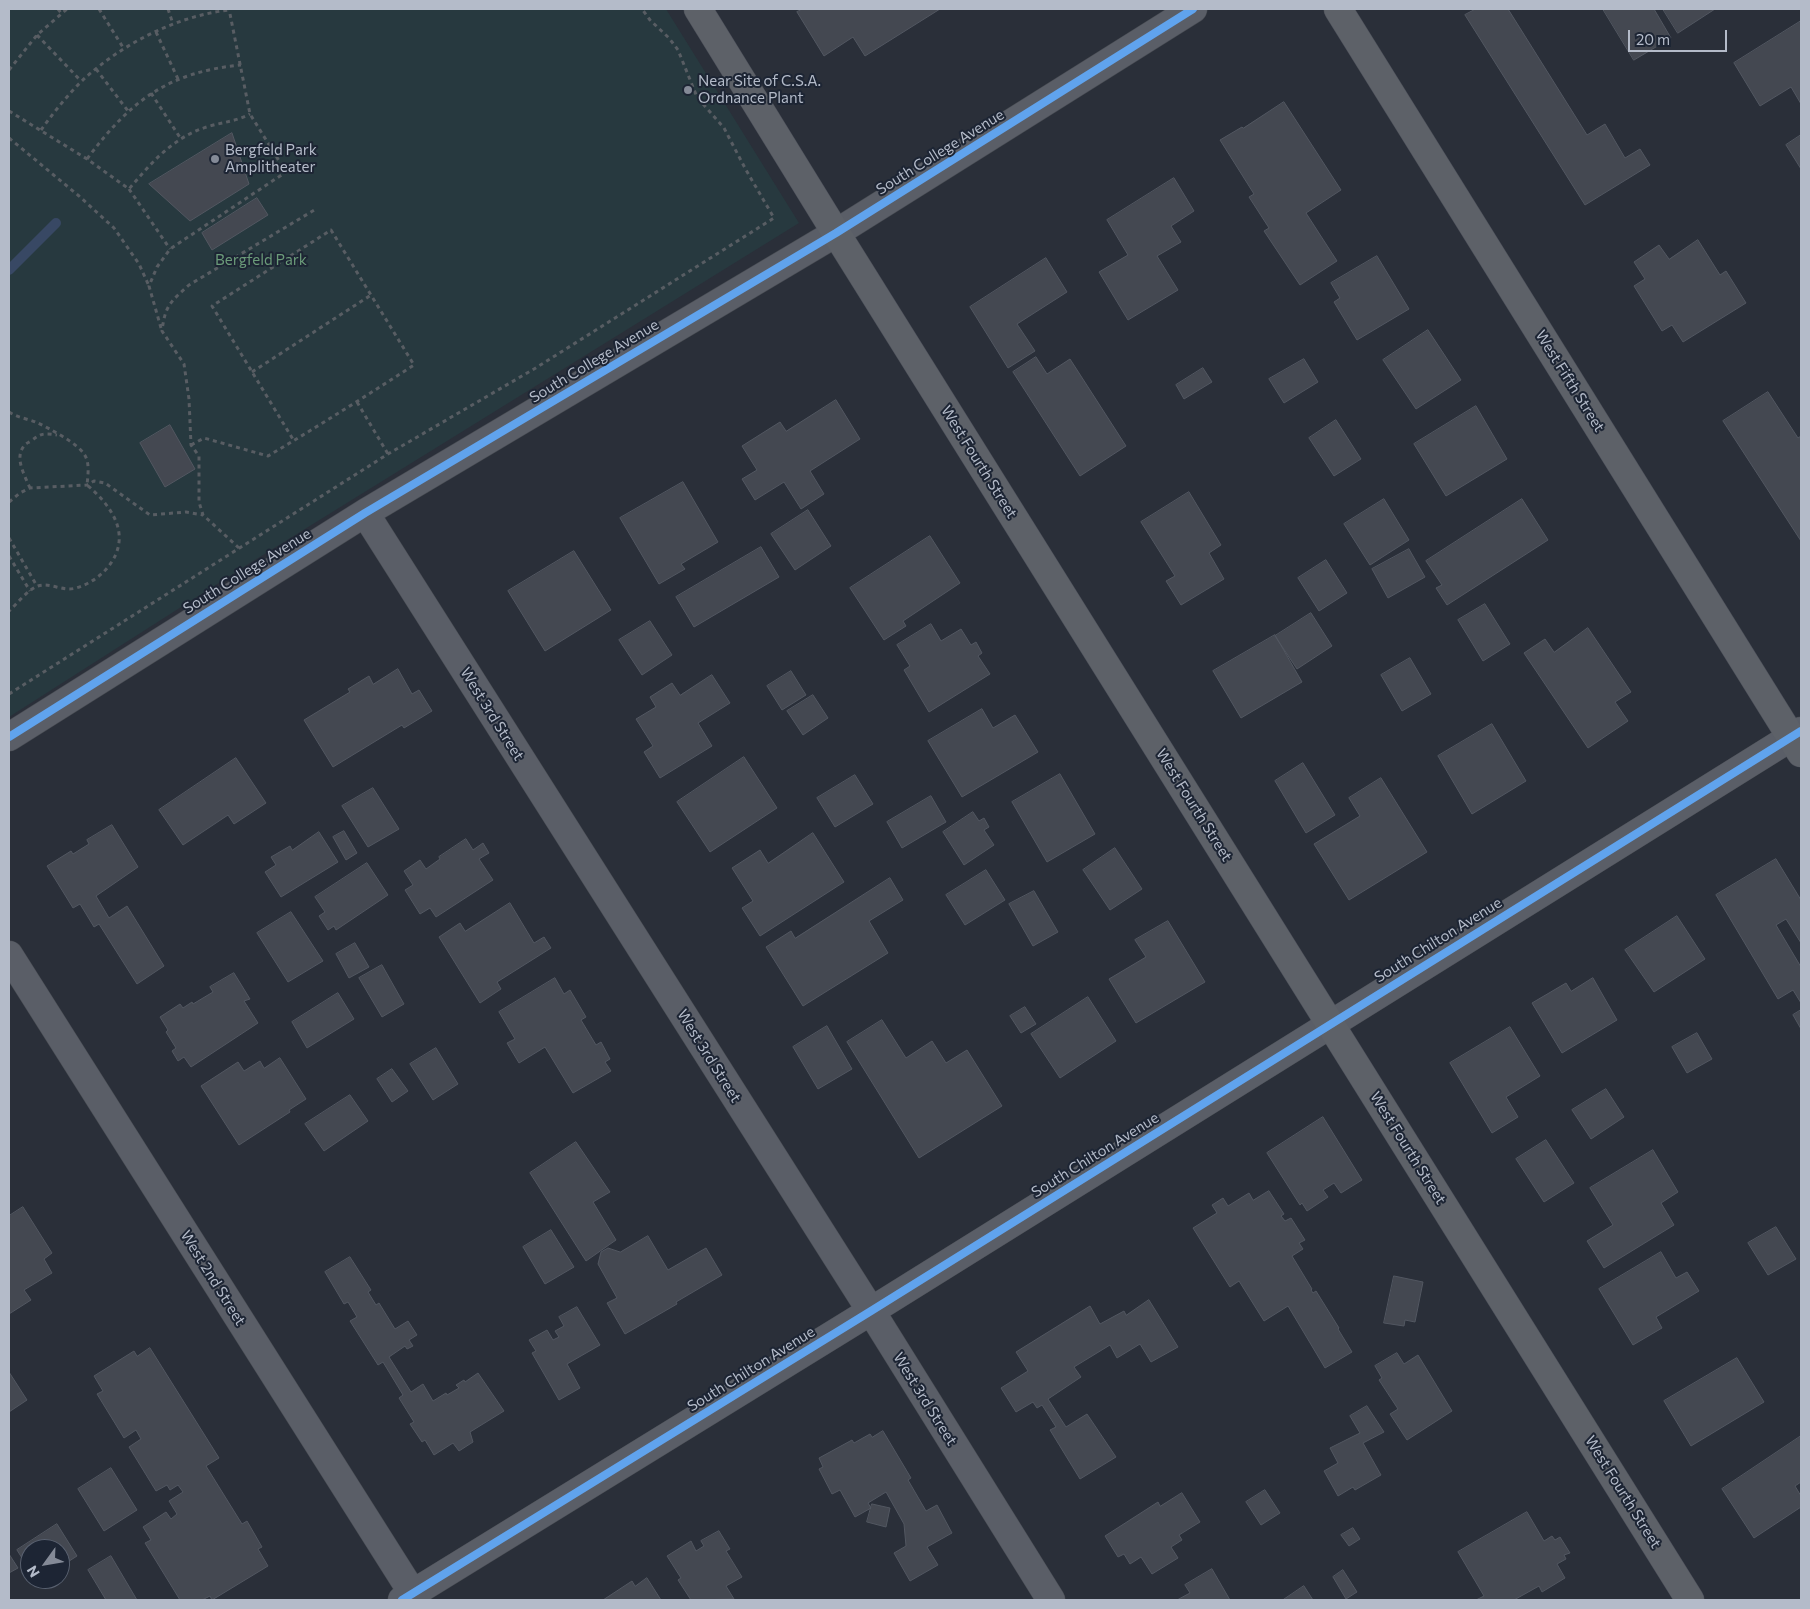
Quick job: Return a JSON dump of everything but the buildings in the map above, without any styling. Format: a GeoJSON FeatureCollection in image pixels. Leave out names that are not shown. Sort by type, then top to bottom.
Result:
{"type":"FeatureCollection","features":[{"type":"Feature","properties":{"kind":"main road","name":"West Fourth Street"},"geometry":{"type":"LineString","coordinates":[[698,9],[1690,1600]]}},
{"type":"Feature","properties":{"kind":"main road","name":"West Fifth Street"},"geometry":{"type":"LineString","coordinates":[[1338,9],[1798,740]]}},
{"type":"Feature","properties":{"kind":"street","name":"South College Avenue"},"geometry":{"type":"LineString","coordinates":[[9,737],[365,513],[836,233],[1193,9]]}},
{"type":"Feature","properties":{"kind":"street","name":"West 3rd Street"},"geometry":{"type":"LineString","coordinates":[[365,513],[871,1311],[1051,1600]]}},
{"type":"Feature","properties":{"kind":"street","name":"South Chilton Avenue"},"geometry":{"type":"LineString","coordinates":[[410,1598],[1330,1024],[1798,740]]}},
{"type":"Feature","properties":{"kind":"street","name":"West 2nd Street"},"geometry":{"type":"LineString","coordinates":[[9,955],[410,1598]]}},
{"type":"Feature","properties":{"kind":"path"},"geometry":{"type":"LineString","coordinates":[[58,9],[61,13]]}},
{"type":"Feature","properties":{"kind":"path"},"geometry":{"type":"LineString","coordinates":[[9,70],[37,35],[67,9]]}},
{"type":"Feature","properties":{"kind":"path"},"geometry":{"type":"LineString","coordinates":[[99,9],[124,49]]}},
{"type":"Feature","properties":{"kind":"path"},"geometry":{"type":"LineString","coordinates":[[168,9],[173,24]]}},
{"type":"Feature","properties":{"kind":"path"},"geometry":{"type":"LineString","coordinates":[[9,694],[388,454],[534,369],[774,218],[724,128],[697,97],[678,50],[642,9]]}},
{"type":"Feature","properties":{"kind":"path"},"geometry":{"type":"LineString","coordinates":[[41,130],[53,113],[82,81],[124,49],[173,24],[229,10],[250,114],[286,172],[170,250],[158,267],[149,286]]}},
{"type":"Feature","properties":{"kind":"path"},"geometry":{"type":"LineString","coordinates":[[156,32],[178,79]]}},
{"type":"Feature","properties":{"kind":"path"},"geometry":{"type":"LineString","coordinates":[[37,35],[82,81]]}},
{"type":"Feature","properties":{"kind":"path"},"geometry":{"type":"LineString","coordinates":[[87,159],[128,111],[151,93],[178,79],[204,70],[241,64]]}},
{"type":"Feature","properties":{"kind":"path"},"geometry":{"type":"LineString","coordinates":[[96,69],[128,111]]}},
{"type":"Feature","properties":{"kind":"path"},"geometry":{"type":"LineString","coordinates":[[151,93],[181,139]]}},
{"type":"Feature","properties":{"kind":"path"},"geometry":{"type":"LineString","coordinates":[[9,111],[87,159],[129,189],[170,250]]}},
{"type":"Feature","properties":{"kind":"path"},"geometry":{"type":"LineString","coordinates":[[129,189],[152,162],[173,143],[210,126],[241,119],[250,114]]}},
{"type":"Feature","properties":{"kind":"path"},"geometry":{"type":"LineString","coordinates":[[9,138],[79,196],[114,228],[139,264],[149,286],[162,331],[184,364],[190,399],[191,445],[199,456],[199,502],[203,515],[239,548]]}},
{"type":"Feature","properties":{"kind":"path"},"geometry":{"type":"LineString","coordinates":[[162,331],[164,314],[172,299],[189,285],[316,209]]}},
{"type":"Feature","properties":{"kind":"path"},"geometry":{"type":"LineString","coordinates":[[191,445],[204,438],[268,456],[294,441],[357,402],[414,365],[331,230],[212,306],[294,441]]}},
{"type":"Feature","properties":{"kind":"path"},"geometry":{"type":"LineString","coordinates":[[252,372],[372,295]]}},
{"type":"Feature","properties":{"kind":"path"},"geometry":{"type":"LineString","coordinates":[[357,402],[388,454]]}},
{"type":"Feature","properties":{"kind":"path"},"geometry":{"type":"LineString","coordinates":[[9,412],[38,423],[84,454],[88,468],[87,485]]}},
{"type":"Feature","properties":{"kind":"path"},"geometry":{"type":"LineString","coordinates":[[30,488],[20,465],[24,445],[37,436],[46,434],[58,435]]}},
{"type":"Feature","properties":{"kind":"path"},"geometry":{"type":"LineString","coordinates":[[9,502],[30,488],[87,485],[94,481],[105,483],[150,515],[186,512],[203,515]]}},
{"type":"Feature","properties":{"kind":"path"},"geometry":{"type":"LineString","coordinates":[[9,611],[37,586],[47,585],[60,589],[74,589],[88,584],[102,574],[113,561],[120,543],[118,526],[103,498],[87,485]]}},
{"type":"Feature","properties":{"kind":"path"},"geometry":{"type":"LineString","coordinates":[[9,538],[37,586]]}},
{"type":"Feature","properties":{"kind":"path"},"geometry":{"type":"LineString","coordinates":[[9,556],[30,591]]}},
{"type":"Feature","properties":{"kind":"green space","name":"Bergfeld Park"},"geometry":{"type":"Polygon","coordinates":[[[9,9],[666,9],[799,223],[250,563],[9,717],[9,9]]]}},
{"type":"Feature","properties":{"kind":"waterway"},"geometry":{"type":"LineString","coordinates":[[9,270],[56,223]]}},
{"type":"Feature","properties":{"kind":"cycle path"},"geometry":{"type":"LineString","coordinates":[[9,737],[365,513],[836,233],[1193,9]]}},
{"type":"Feature","properties":{"kind":"cycle path"},"geometry":{"type":"LineString","coordinates":[[402,1600],[871,1311],[1801,731]]}},
{"type":"Feature","properties":{"kind":"place","name":"Near Site of C.S.A. Ordnance Plant"},"geometry":{"type":"Point","coordinates":[688,90]}},
{"type":"Feature","properties":{"kind":"place","name":"Bergfeld Park Amplitheater"},"geometry":{"type":"Point","coordinates":[215,159]}}]}
